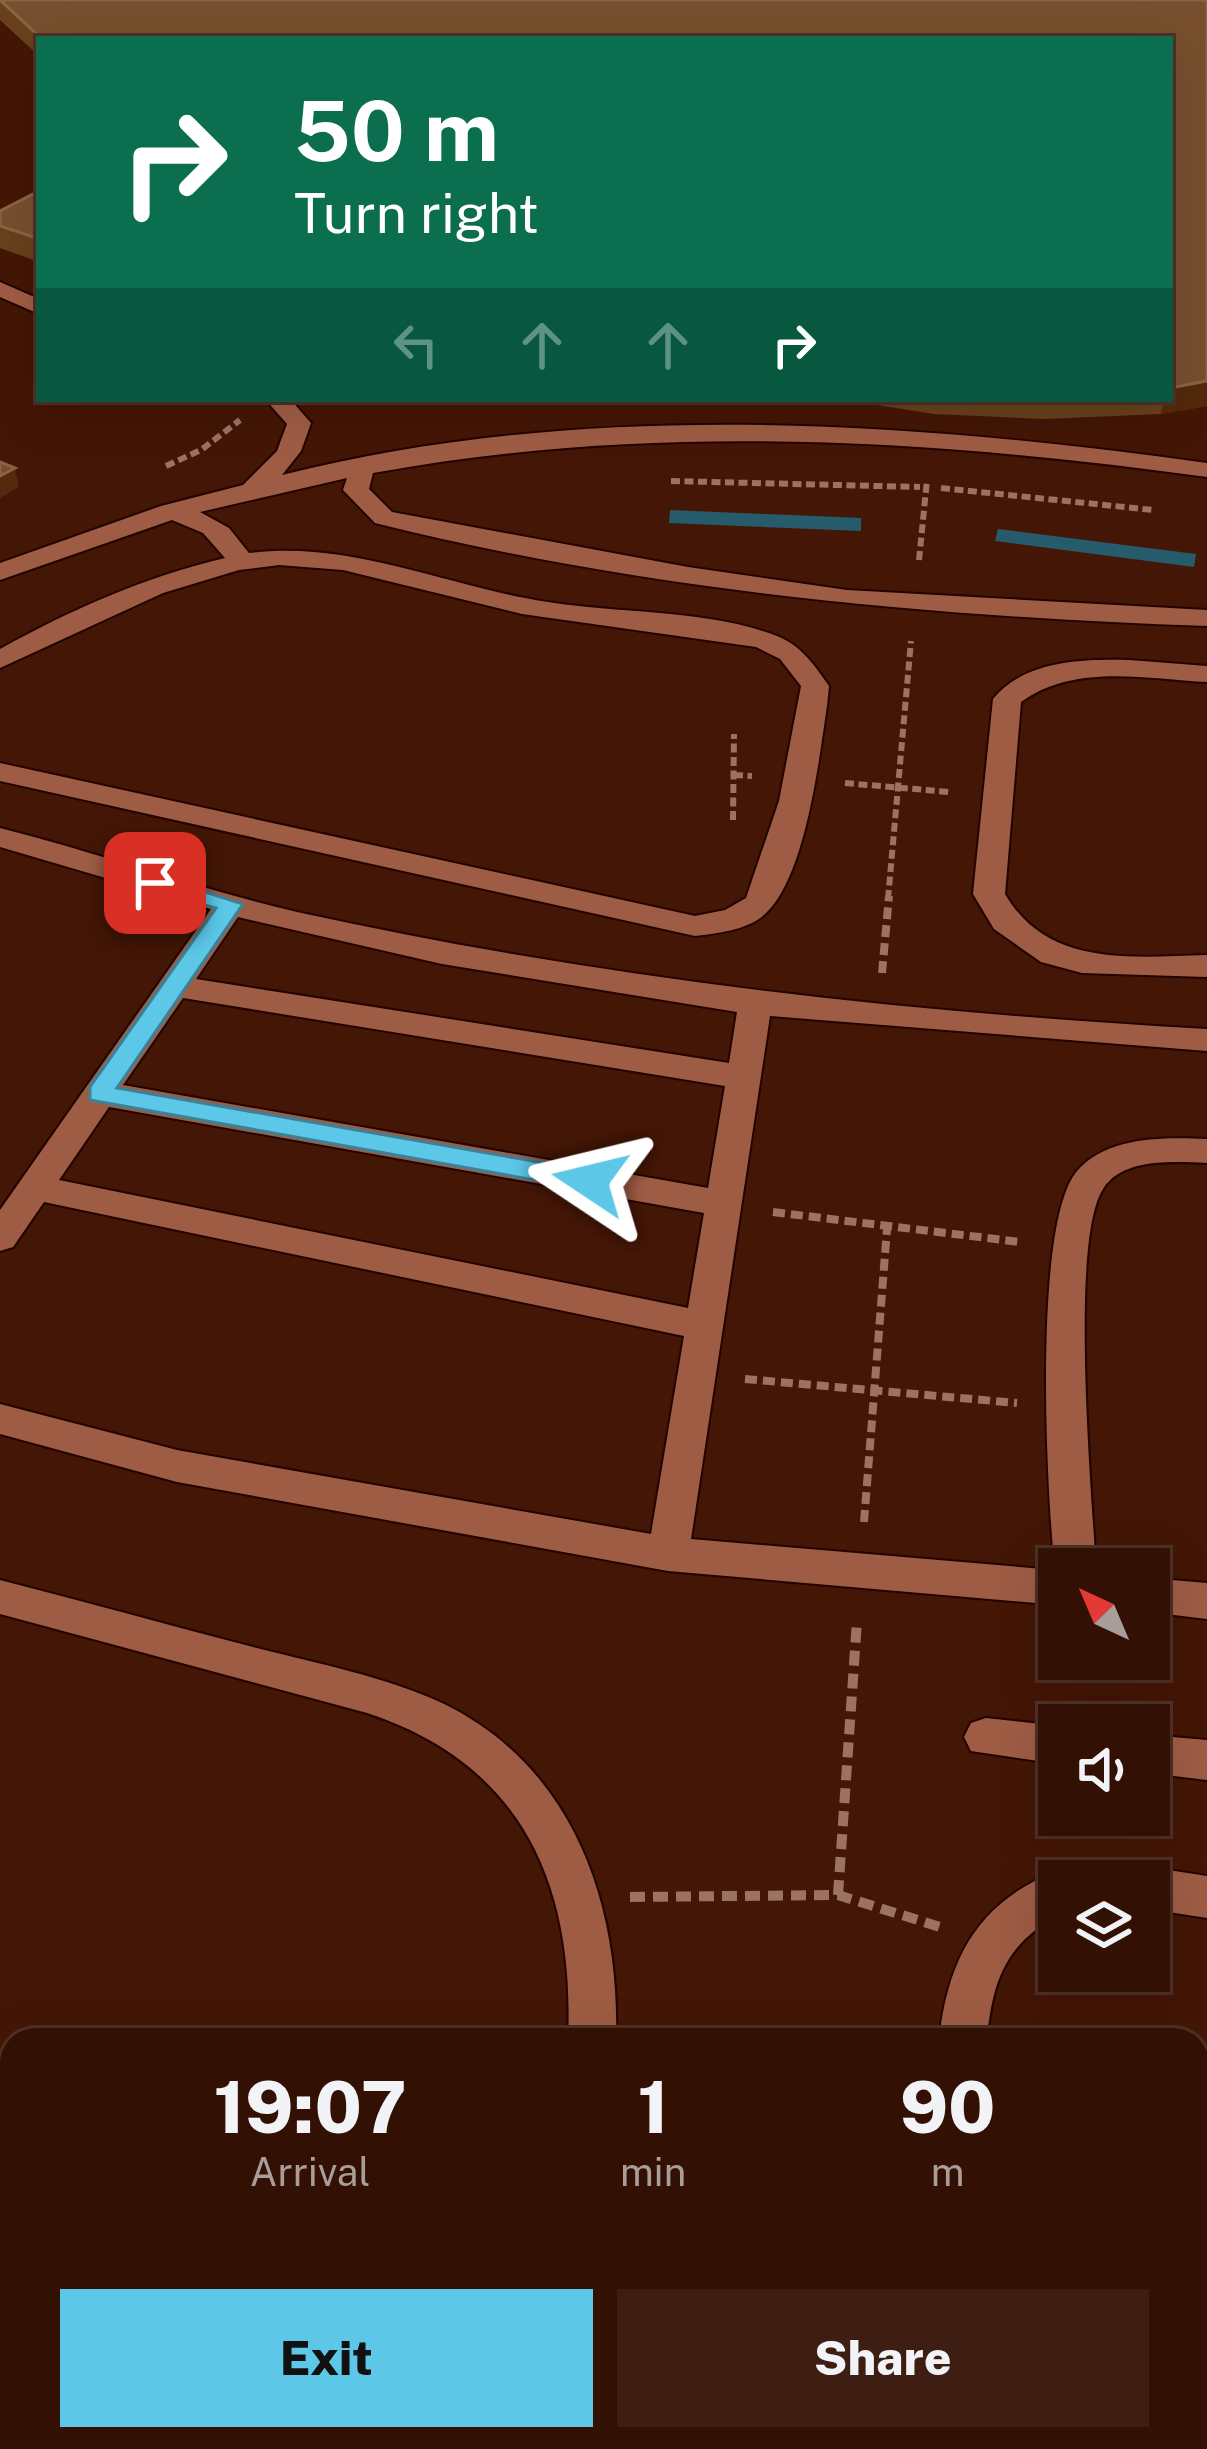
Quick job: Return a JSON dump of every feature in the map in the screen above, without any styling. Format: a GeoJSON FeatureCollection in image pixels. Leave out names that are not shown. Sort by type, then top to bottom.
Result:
{"type":"FeatureCollection","features":[{"type":"Feature","properties":{"kind":"lane"},"geometry":{"type":"LineString","coordinates":[[0,289],[36,306]]}},
{"type":"Feature","properties":{"kind":"lane"},"geometry":{"type":"LineString","coordinates":[[254,488],[281,463],[297,436],[299,423],[281,402]]}},
{"type":"Feature","properties":{"kind":"lane"},"geometry":{"type":"LineString","coordinates":[[0,572],[170,511],[254,488],[498,445],[624,432],[750,429],[931,436],[1207,470]]}},
{"type":"Feature","properties":{"kind":"lane"},"geometry":{"type":"LineString","coordinates":[[362,469],[356,490],[361,500],[401,523],[766,588],[914,605],[1207,618]]}},
{"type":"Feature","properties":{"kind":"lane"},"geometry":{"type":"LineString","coordinates":[[170,511],[216,529],[231,542],[240,561]]}},
{"type":"Feature","properties":{"kind":"lane"},"geometry":{"type":"LineString","coordinates":[[0,660],[92,615],[240,561],[312,557],[516,605],[765,641],[790,653],[815,686],[800,780],[761,902],[733,919],[695,926],[0,772]]}},
{"type":"Feature","properties":{"kind":"lane"},"geometry":{"type":"LineString","coordinates":[[1207,674],[1064,671],[1021,686],[1003,714],[989,894],[999,920],[1024,943],[1060,959],[1102,966],[1207,966]]}},
{"type":"Feature","properties":{"kind":"lane"},"geometry":{"type":"LineString","coordinates":[[0,836],[231,904],[588,979],[755,1004],[1207,1040]]}},
{"type":"Feature","properties":{"kind":"lane"},"geometry":{"type":"LineString","coordinates":[[0,1238],[231,904]]}},
{"type":"Feature","properties":{"kind":"lane"},"geometry":{"type":"LineString","coordinates":[[174,986],[743,1077]]}},
{"type":"Feature","properties":{"kind":"lane"},"geometry":{"type":"LineString","coordinates":[[668,1554],[755,1004]]}},
{"type":"Feature","properties":{"kind":"lane"},"geometry":{"type":"LineString","coordinates":[[99,1094],[724,1204]]}},
{"type":"Feature","properties":{"kind":"lane"},"geometry":{"type":"LineString","coordinates":[[1074,1548],[1070,1408],[1074,1205],[1088,1180],[1115,1161],[1150,1151],[1207,1150]]}},
{"type":"Feature","properties":{"kind":"lane"},"geometry":{"type":"LineString","coordinates":[[36,1188],[705,1326]]}},
{"type":"Feature","properties":{"kind":"lane"},"geometry":{"type":"LineString","coordinates":[[9,1432],[668,1554],[1038,1586]]}},
{"type":"Feature","properties":{"kind":"lane"},"geometry":{"type":"LineString","coordinates":[[0,1597],[430,1718],[520,1781],[547,1820],[584,1897],[591,2028]]}},
{"type":"Feature","properties":{"kind":"lane"},"geometry":{"type":"LineString","coordinates":[[1170,1597],[1207,1600]]}},
{"type":"Feature","properties":{"kind":"lane"},"geometry":{"type":"LineString","coordinates":[[986,1737],[1038,1743]]}},
{"type":"Feature","properties":{"kind":"lane"},"geometry":{"type":"LineString","coordinates":[[1170,1756],[1207,1760]]}},
{"type":"Feature","properties":{"kind":"lane"},"geometry":{"type":"LineString","coordinates":[[1170,1891],[1207,1897]]}},
{"type":"Feature","properties":{"kind":"lane"},"geometry":{"type":"LineString","coordinates":[[965,2028],[973,1970],[988,1942],[1020,1910],[1038,1901]]}},
{"type":"Feature","properties":{"kind":"path"},"geometry":{"type":"LineString","coordinates":[[878,1015],[931,436]]}},
{"type":"Feature","properties":{"kind":"path"},"geometry":{"type":"LineString","coordinates":[[652,481],[926,487],[1160,510]]}},
{"type":"Feature","properties":{"kind":"path"},"geometry":{"type":"LineString","coordinates":[[733,820],[734,734]]}},
{"type":"Feature","properties":{"kind":"path"},"geometry":{"type":"LineString","coordinates":[[734,775],[995,795]]}},
{"type":"Feature","properties":{"kind":"path"},"geometry":{"type":"LineString","coordinates":[[724,1204],[1072,1247]]}},
{"type":"Feature","properties":{"kind":"path"},"geometry":{"type":"LineString","coordinates":[[696,1375],[1070,1408]]}},
{"type":"Feature","properties":{"kind":"path"},"geometry":{"type":"LineString","coordinates":[[584,1897],[838,1895],[988,1942]]}},
{"type":"Feature","properties":{"kind":"water"},"geometry":{"type":"Polygon","coordinates":[[[670,510],[861,518],[861,531],[669,523],[670,510]]]}},
{"type":"Feature","properties":{"kind":"water"},"geometry":{"type":"Polygon","coordinates":[[[998,529],[1196,554],[1194,567],[995,541],[998,529]]]}},
{"type":"Feature","properties":{"kind":"building"},"geometry":{"type":"Polygon","coordinates":[[[0,0],[1207,0],[1207,381],[1173,387],[1173,36],[39,36],[0,0]]]}},
{"type":"Feature","properties":{"kind":"building"},"geometry":{"type":"Polygon","coordinates":[[[36,193],[36,238],[0,226],[0,211],[36,193]]]}},
{"type":"Feature","properties":{"kind":"building"},"geometry":{"type":"Polygon","coordinates":[[[0,462],[15,468],[0,476],[0,462]]]}},
{"type":"Feature","properties":{"kind":"route"},"geometry":{"type":"LineString","coordinates":[[155,883],[231,904],[99,1094],[590,1181]]}}]}
